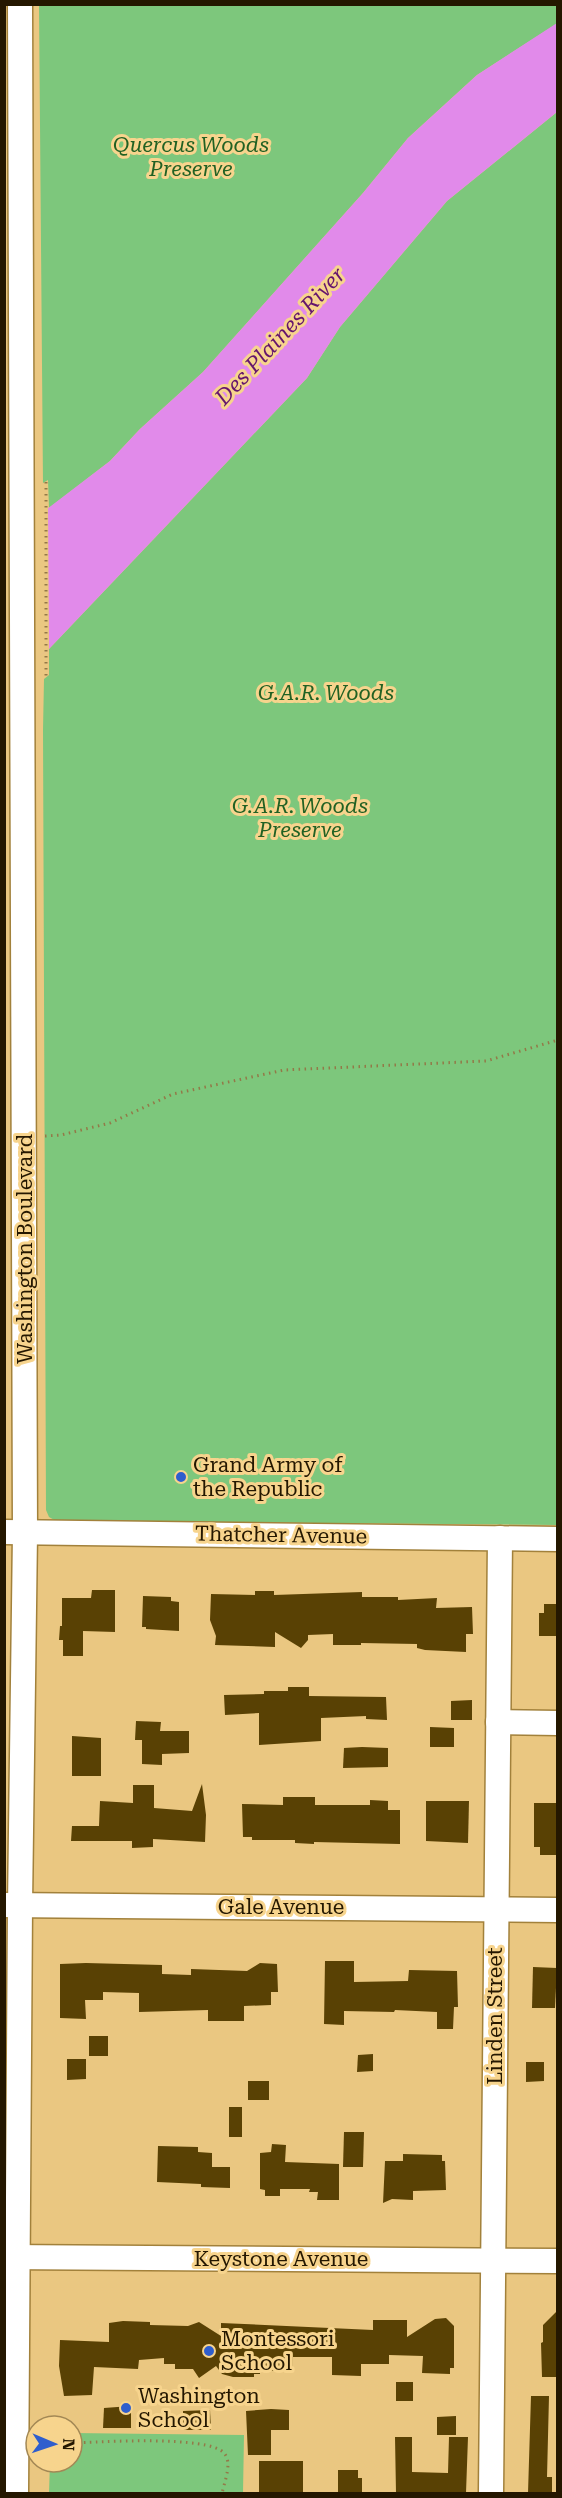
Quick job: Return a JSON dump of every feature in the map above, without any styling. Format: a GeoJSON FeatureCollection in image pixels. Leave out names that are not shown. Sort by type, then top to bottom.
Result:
{"type":"FeatureCollection","features":[{"type":"Feature","properties":{"kind":"street","name":"Washington Boulevard"},"geometry":{"type":"LineString","coordinates":[[16,2493],[12,2257],[12,1905],[22,669],[20,4]]}},
{"type":"Feature","properties":{"kind":"street","name":"Thatcher Avenue"},"geometry":{"type":"LineString","coordinates":[[15,1533],[558,1539]]}},
{"type":"Feature","properties":{"kind":"street","name":"Linden Street"},"geometry":{"type":"LineString","coordinates":[[491,2493],[500,1538]]}},
{"type":"Feature","properties":{"kind":"street"},"geometry":{"type":"LineString","coordinates":[[498,1722],[558,1723]]}},
{"type":"Feature","properties":{"kind":"street","name":"Gale Avenue"},"geometry":{"type":"LineString","coordinates":[[12,1905],[558,1910]]}},
{"type":"Feature","properties":{"kind":"street","name":"Keystone Avenue"},"geometry":{"type":"LineString","coordinates":[[12,2257],[558,2261]]}},
{"type":"Feature","properties":{"kind":"path"},"geometry":{"type":"LineString","coordinates":[[46,482],[46,676]]}},
{"type":"Feature","properties":{"kind":"path"},"geometry":{"type":"LineString","coordinates":[[44,1136],[61,1135],[110,1123],[173,1095],[284,1070],[486,1061],[558,1040]]}},
{"type":"Feature","properties":{"kind":"path"},"geometry":{"type":"LineString","coordinates":[[84,2443],[175,2441],[214,2447],[224,2452],[228,2463],[222,2493]]}},
{"type":"Feature","properties":{"kind":"green space","name":"Quercus Woods Preserve"},"geometry":{"type":"Polygon","coordinates":[[[557,4],[558,23],[477,75],[408,138],[363,193],[203,372],[140,429],[110,461],[49,508],[48,480],[43,483],[39,5],[557,4]]]}},
{"type":"Feature","properties":{"kind":"green space","name":"G.A.R. Woods"},"geometry":{"type":"Polygon","coordinates":[[[557,112],[557,1525],[56,1521],[49,1517],[46,1510],[43,730],[44,679],[49,675],[49,649],[307,378],[340,327],[447,201],[557,112]]]}},
{"type":"Feature","properties":{"kind":"green space"},"geometry":{"type":"Polygon","coordinates":[[[84,2433],[244,2435],[243,2493],[49,2493],[50,2474],[84,2474],[84,2433]]]}},
{"type":"Feature","properties":{"kind":"water","name":"Des Plaines River"},"geometry":{"type":"Polygon","coordinates":[[[557,23],[557,112],[447,201],[340,327],[307,378],[49,649],[5,680],[5,541],[110,461],[140,429],[203,372],[363,193],[408,138],[477,75],[557,23]]]}},
{"type":"Feature","properties":{"kind":"pier"},"geometry":{"type":"Polygon","coordinates":[[[48,504],[49,649],[4,683],[5,537],[48,504]]]}},
{"type":"Feature","properties":{"kind":"building"},"geometry":{"type":"Polygon","coordinates":[[[92,1590],[115,1590],[115,1632],[83,1631],[83,1656],[63,1656],[63,1640],[59,1640],[60,1626],[62,1626],[62,1598],[91,1598],[92,1590]]]}},
{"type":"Feature","properties":{"kind":"building"},"geometry":{"type":"Polygon","coordinates":[[[255,1591],[274,1591],[274,1595],[362,1592],[362,1597],[398,1597],[398,1600],[437,1598],[436,1608],[472,1607],[473,1634],[466,1634],[466,1652],[425,1650],[417,1648],[417,1644],[333,1645],[333,1634],[308,1635],[308,1640],[301,1648],[275,1632],[275,1647],[215,1645],[216,1636],[210,1620],[211,1594],[255,1595],[255,1591]]]}},
{"type":"Feature","properties":{"kind":"building"},"geometry":{"type":"Polygon","coordinates":[[[143,1596],[171,1597],[171,1601],[179,1602],[179,1631],[142,1627],[143,1596]]]}},
{"type":"Feature","properties":{"kind":"building"},"geometry":{"type":"Polygon","coordinates":[[[544,1604],[558,1604],[558,1636],[539,1636],[539,1613],[544,1613],[544,1604]]]}},
{"type":"Feature","properties":{"kind":"building"},"geometry":{"type":"Polygon","coordinates":[[[288,1687],[309,1687],[309,1696],[386,1697],[387,1720],[366,1719],[366,1716],[321,1718],[321,1741],[259,1745],[259,1713],[225,1715],[224,1695],[288,1691],[288,1687]]]}},
{"type":"Feature","properties":{"kind":"building"},"geometry":{"type":"Polygon","coordinates":[[[472,1700],[472,1720],[451,1720],[451,1701],[472,1700]]]}},
{"type":"Feature","properties":{"kind":"building"},"geometry":{"type":"Polygon","coordinates":[[[136,1721],[161,1722],[160,1731],[189,1731],[189,1753],[162,1754],[162,1765],[142,1764],[142,1740],[135,1740],[136,1721]]]}},
{"type":"Feature","properties":{"kind":"building"},"geometry":{"type":"Polygon","coordinates":[[[430,1727],[454,1728],[454,1747],[430,1747],[430,1727]]]}},
{"type":"Feature","properties":{"kind":"building"},"geometry":{"type":"Polygon","coordinates":[[[72,1736],[101,1738],[101,1776],[72,1776],[72,1736]]]}},
{"type":"Feature","properties":{"kind":"building"},"geometry":{"type":"Polygon","coordinates":[[[344,1748],[388,1748],[388,1767],[343,1768],[344,1748]]]}},
{"type":"Feature","properties":{"kind":"building"},"geometry":{"type":"Polygon","coordinates":[[[202,1784],[206,1815],[205,1842],[153,1839],[153,1847],[132,1848],[132,1841],[71,1841],[72,1826],[99,1826],[100,1801],[133,1803],[133,1785],[154,1785],[154,1808],[192,1811],[202,1784]]]}},
{"type":"Feature","properties":{"kind":"building"},"geometry":{"type":"Polygon","coordinates":[[[283,1797],[315,1797],[315,1805],[370,1805],[370,1800],[388,1801],[388,1810],[400,1810],[400,1844],[314,1842],[314,1844],[295,1843],[295,1840],[252,1840],[252,1837],[243,1837],[242,1804],[283,1805],[283,1797]]]}},
{"type":"Feature","properties":{"kind":"building"},"geometry":{"type":"Polygon","coordinates":[[[426,1801],[469,1801],[468,1843],[426,1841],[426,1801]]]}},
{"type":"Feature","properties":{"kind":"building"},"geometry":{"type":"Polygon","coordinates":[[[534,1803],[558,1803],[556,1855],[540,1855],[540,1847],[534,1847],[534,1803]]]}},
{"type":"Feature","properties":{"kind":"building"},"geometry":{"type":"Polygon","coordinates":[[[325,1961],[354,1961],[354,1982],[408,1981],[409,1970],[457,1971],[458,2007],[454,2007],[453,2029],[437,2029],[437,2012],[395,2010],[394,2012],[344,2011],[344,2025],[324,2024],[325,1961]]]}},
{"type":"Feature","properties":{"kind":"building"},"geometry":{"type":"Polygon","coordinates":[[[260,1963],[277,1964],[278,1992],[271,1992],[271,2005],[244,2006],[244,2021],[208,2021],[208,2010],[139,2012],[139,1993],[103,1992],[103,2000],[85,2000],[86,2019],[60,2018],[60,1964],[162,1965],[162,1974],[191,1975],[191,1969],[247,1971],[260,1963]]]}},
{"type":"Feature","properties":{"kind":"building"},"geometry":{"type":"Polygon","coordinates":[[[533,1967],[557,1968],[555,2008],[532,2008],[533,1967]]]}},
{"type":"Feature","properties":{"kind":"building"},"geometry":{"type":"Polygon","coordinates":[[[89,2036],[108,2036],[108,2056],[89,2056],[89,2036]]]}},
{"type":"Feature","properties":{"kind":"building"},"geometry":{"type":"Polygon","coordinates":[[[373,2054],[373,2071],[357,2072],[358,2055],[373,2054]]]}},
{"type":"Feature","properties":{"kind":"building"},"geometry":{"type":"Polygon","coordinates":[[[67,2059],[86,2059],[86,2079],[67,2080],[67,2059]]]}},
{"type":"Feature","properties":{"kind":"building"},"geometry":{"type":"Polygon","coordinates":[[[526,2062],[544,2062],[544,2081],[526,2082],[526,2062]]]}},
{"type":"Feature","properties":{"kind":"building"},"geometry":{"type":"Polygon","coordinates":[[[248,2081],[269,2081],[269,2100],[248,2100],[248,2081]]]}},
{"type":"Feature","properties":{"kind":"building"},"geometry":{"type":"Polygon","coordinates":[[[229,2107],[242,2107],[242,2137],[229,2137],[229,2107]]]}},
{"type":"Feature","properties":{"kind":"building"},"geometry":{"type":"Polygon","coordinates":[[[344,2132],[364,2132],[363,2167],[343,2167],[344,2132]]]}},
{"type":"Feature","properties":{"kind":"building"},"geometry":{"type":"Polygon","coordinates":[[[272,2144],[286,2145],[285,2162],[339,2164],[339,2200],[317,2200],[318,2192],[309,2192],[310,2189],[280,2189],[280,2196],[265,2196],[265,2190],[260,2189],[260,2153],[271,2152],[272,2144]]]}},
{"type":"Feature","properties":{"kind":"building"},"geometry":{"type":"Polygon","coordinates":[[[158,2146],[198,2147],[198,2152],[212,2153],[212,2167],[230,2167],[230,2188],[157,2182],[158,2146]]]}},
{"type":"Feature","properties":{"kind":"building"},"geometry":{"type":"Polygon","coordinates":[[[403,2154],[442,2155],[442,2161],[445,2161],[446,2190],[413,2191],[413,2200],[392,2199],[383,2203],[385,2161],[403,2161],[403,2154]]]}},
{"type":"Feature","properties":{"kind":"building"},"geometry":{"type":"Polygon","coordinates":[[[558,2310],[558,2377],[542,2377],[543,2325],[558,2310]]]}},
{"type":"Feature","properties":{"kind":"building"},"geometry":{"type":"Polygon","coordinates":[[[446,2318],[454,2326],[454,2368],[450,2368],[450,2374],[422,2373],[423,2356],[389,2355],[389,2364],[361,2364],[361,2376],[332,2375],[332,2357],[293,2357],[293,2371],[260,2371],[260,2374],[254,2374],[254,2377],[233,2377],[222,2374],[216,2366],[199,2378],[193,2369],[175,2369],[175,2364],[164,2364],[164,2358],[139,2360],[138,2369],[94,2367],[92,2395],[64,2396],[59,2366],[60,2340],[109,2342],[109,2323],[123,2321],[150,2322],[150,2325],[188,2326],[199,2322],[221,2336],[221,2323],[373,2330],[373,2320],[407,2320],[407,2337],[435,2319],[446,2318]]]}},
{"type":"Feature","properties":{"kind":"building"},"geometry":{"type":"Polygon","coordinates":[[[396,2382],[413,2382],[413,2401],[396,2401],[396,2382]]]}},
{"type":"Feature","properties":{"kind":"building"},"geometry":{"type":"Polygon","coordinates":[[[531,2396],[549,2396],[547,2477],[552,2477],[552,2493],[528,2493],[531,2396]]]}},
{"type":"Feature","properties":{"kind":"building"},"geometry":{"type":"Polygon","coordinates":[[[131,2406],[131,2428],[103,2428],[104,2408],[131,2406]]]}},
{"type":"Feature","properties":{"kind":"building"},"geometry":{"type":"Polygon","coordinates":[[[210,2410],[211,2430],[183,2430],[183,2411],[210,2410]]]}},
{"type":"Feature","properties":{"kind":"building"},"geometry":{"type":"Polygon","coordinates":[[[289,2410],[289,2430],[271,2430],[271,2455],[248,2455],[246,2411],[289,2410]]]}},
{"type":"Feature","properties":{"kind":"building"},"geometry":{"type":"Polygon","coordinates":[[[456,2416],[456,2435],[437,2435],[437,2417],[456,2416]]]}},
{"type":"Feature","properties":{"kind":"building"},"geometry":{"type":"Polygon","coordinates":[[[395,2437],[412,2437],[412,2472],[448,2473],[449,2437],[468,2437],[466,2493],[396,2493],[395,2437]]]}},
{"type":"Feature","properties":{"kind":"building"},"geometry":{"type":"Polygon","coordinates":[[[259,2461],[303,2461],[303,2493],[259,2493],[259,2461]]]}},
{"type":"Feature","properties":{"kind":"building"},"geometry":{"type":"Polygon","coordinates":[[[338,2470],[358,2470],[358,2478],[362,2478],[362,2493],[338,2493],[338,2470]]]}},
{"type":"Feature","properties":{"kind":"place","name":"Grand Army of the Republic"},"geometry":{"type":"Point","coordinates":[181,1477]}},
{"type":"Feature","properties":{"kind":"place","name":"Montessori School"},"geometry":{"type":"Point","coordinates":[209,2351]}},
{"type":"Feature","properties":{"kind":"place","name":"Washington School"},"geometry":{"type":"Point","coordinates":[126,2408]}},
{"type":"Feature","properties":{"kind":"park label","name":"G.A.R. Woods Preserve"},"geometry":{"type":"Point","coordinates":[300,818]}}]}
